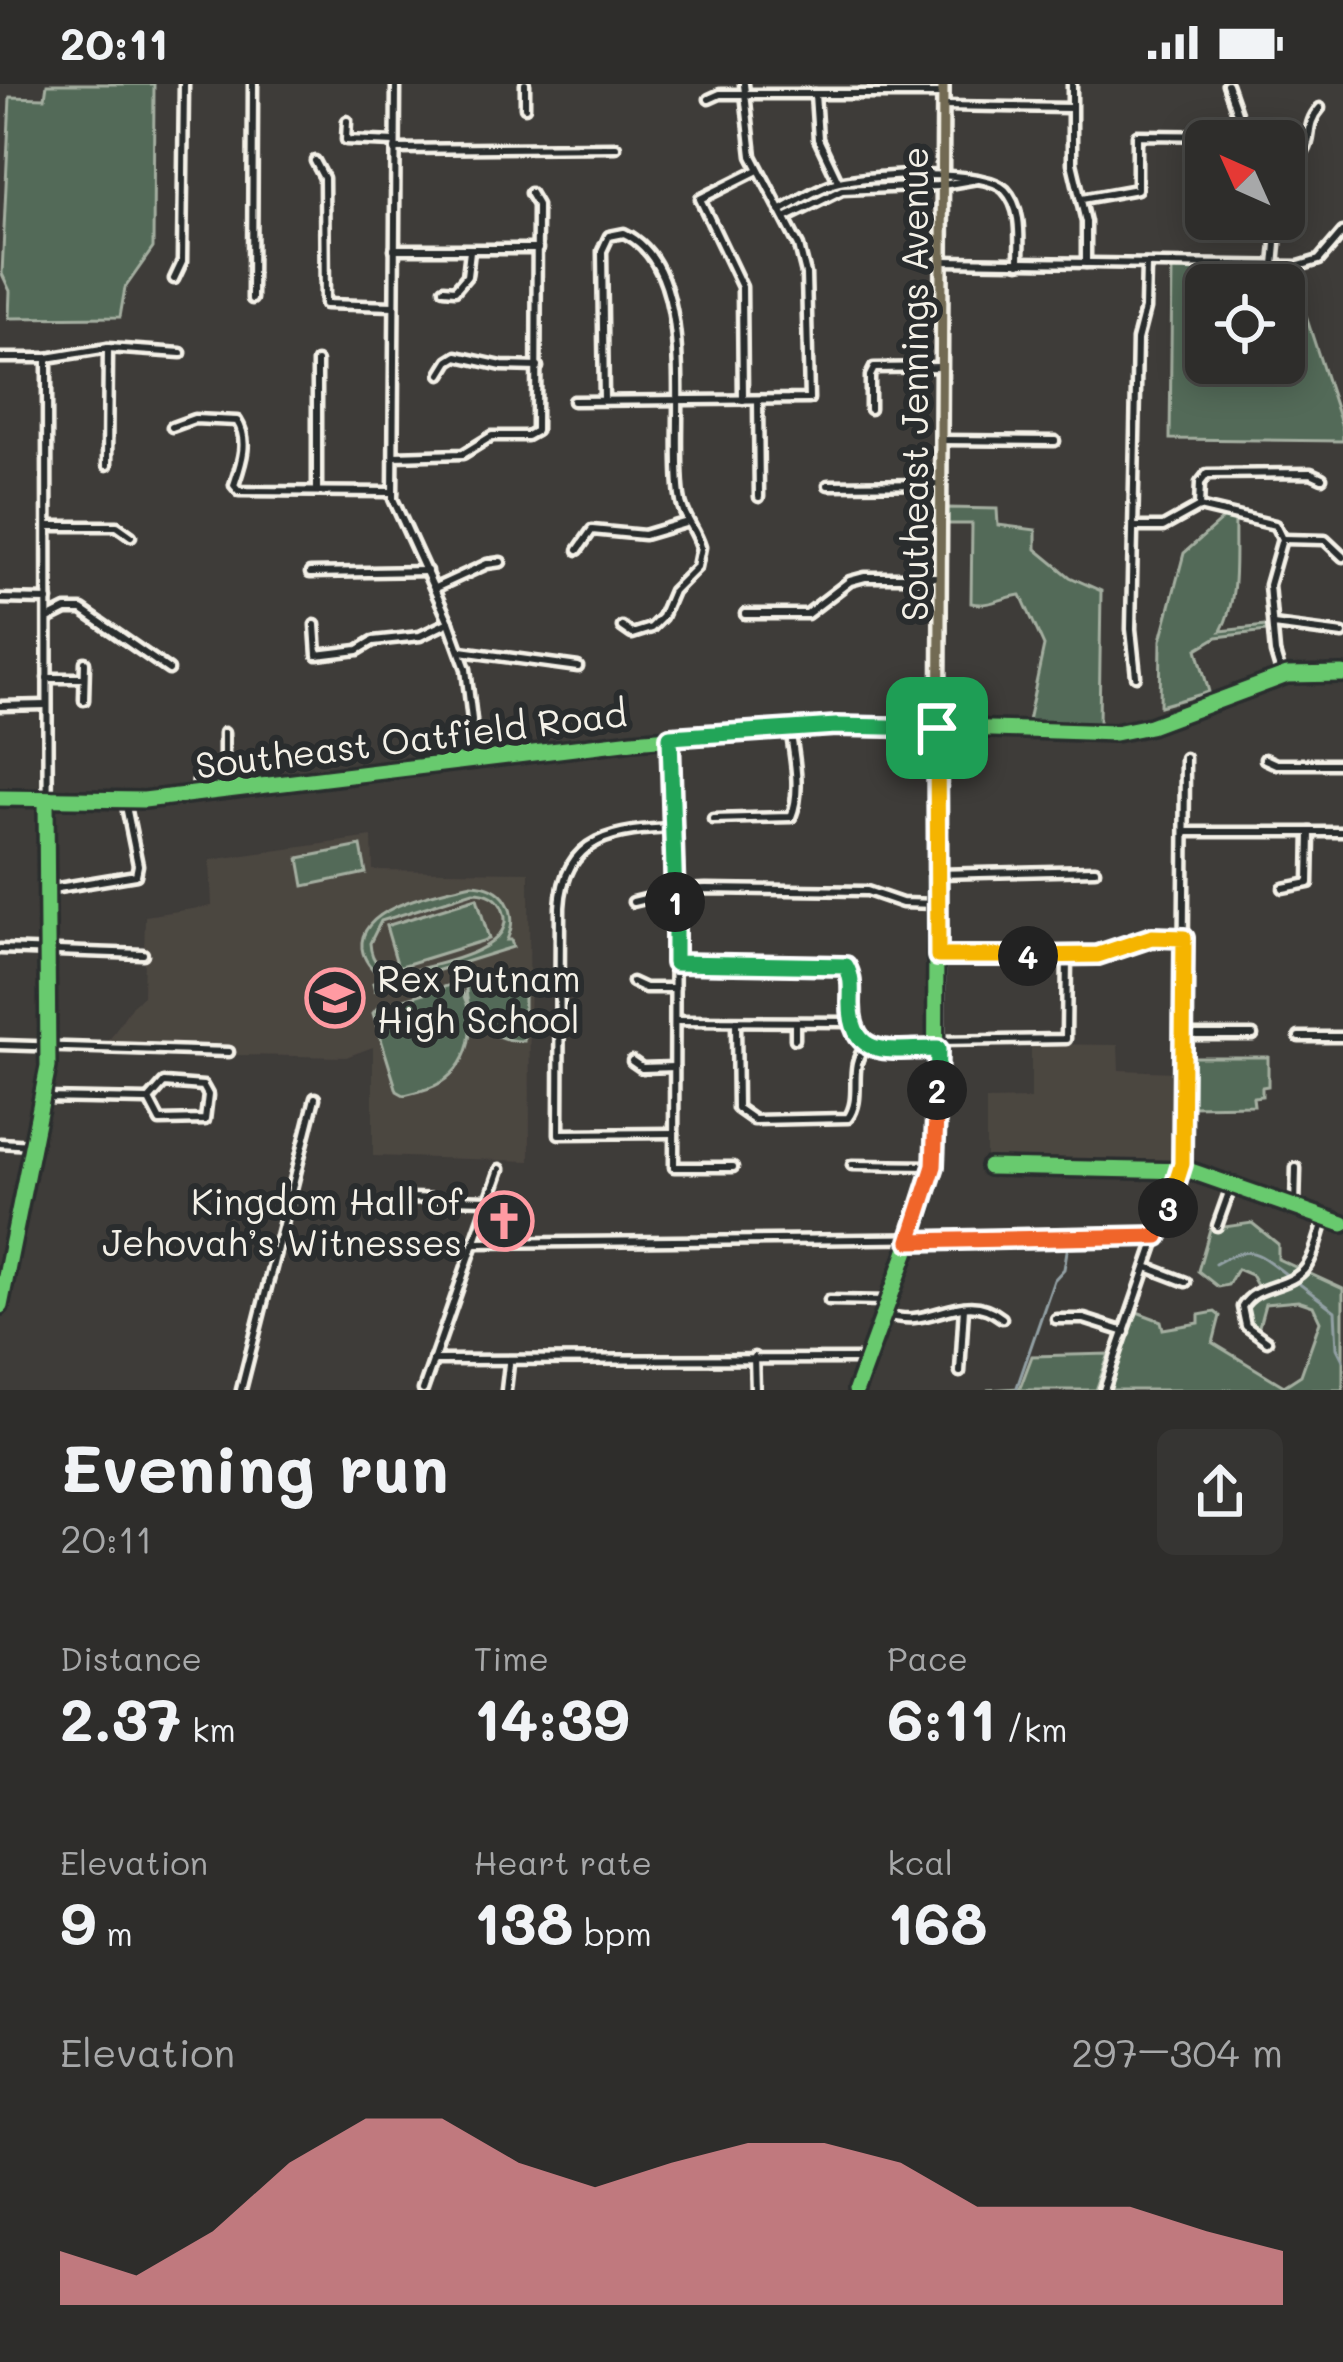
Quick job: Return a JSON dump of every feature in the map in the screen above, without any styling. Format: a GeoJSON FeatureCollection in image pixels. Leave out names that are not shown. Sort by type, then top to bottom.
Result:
{"type":"FeatureCollection","features":[{"type":"Feature","properties":{"kind":"main road","name":"Southeast Jennings Avenue"},"geometry":{"type":"LineString","coordinates":[[856,1390],[934,1166],[943,94]]}},
{"type":"Feature","properties":{"kind":"main road","name":"Southeast Oatfield Road"},"geometry":{"type":"LineString","coordinates":[[0,798],[125,801],[670,737],[790,728],[1114,733],[1142,728],[1282,676],[1343,674]]}},
{"type":"Feature","properties":{"kind":"street"},"geometry":{"type":"LineString","coordinates":[[174,279],[182,262],[184,84]]}},
{"type":"Feature","properties":{"kind":"street"},"geometry":{"type":"LineString","coordinates":[[251,299],[253,84]]}},
{"type":"Feature","properties":{"kind":"street"},"geometry":{"type":"LineString","coordinates":[[396,84],[393,492],[460,651],[470,692],[473,757],[467,762]]}},
{"type":"Feature","properties":{"kind":"street"},"geometry":{"type":"LineString","coordinates":[[525,84],[525,107]]}},
{"type":"Feature","properties":{"kind":"street"},"geometry":{"type":"LineString","coordinates":[[1072,84],[1072,163],[1082,199],[1086,263]]}},
{"type":"Feature","properties":{"kind":"street"},"geometry":{"type":"LineString","coordinates":[[1227,84],[1239,120]]}},
{"type":"Feature","properties":{"kind":"street"},"geometry":{"type":"LineString","coordinates":[[709,99],[745,89],[943,94],[1071,108]]}},
{"type":"Feature","properties":{"kind":"street"},"geometry":{"type":"LineString","coordinates":[[573,400],[809,399],[808,282],[799,246],[749,144],[745,89]]}},
{"type":"Feature","properties":{"kind":"street"},"geometry":{"type":"LineString","coordinates":[[815,94],[818,140],[840,186]]}},
{"type":"Feature","properties":{"kind":"street"},"geometry":{"type":"LineString","coordinates":[[1305,151],[1312,117],[1320,108]]}},
{"type":"Feature","properties":{"kind":"street"},"geometry":{"type":"LineString","coordinates":[[347,121],[346,140],[395,146],[616,147]]}},
{"type":"Feature","properties":{"kind":"street"},"geometry":{"type":"LineString","coordinates":[[1082,199],[1137,189],[1137,135],[1185,136]]}},
{"type":"Feature","properties":{"kind":"street"},"geometry":{"type":"LineString","coordinates":[[315,161],[324,178],[325,304],[394,306]]}},
{"type":"Feature","properties":{"kind":"street"},"geometry":{"type":"LineString","coordinates":[[743,400],[742,286],[700,200],[758,170]]}},
{"type":"Feature","properties":{"kind":"street"},"geometry":{"type":"LineString","coordinates":[[782,215],[840,186],[977,178],[998,184],[1013,201],[1019,263]]}},
{"type":"Feature","properties":{"kind":"street"},"geometry":{"type":"LineString","coordinates":[[394,456],[463,454],[491,436],[532,435],[537,428],[537,206],[530,193]]}},
{"type":"Feature","properties":{"kind":"street"},"geometry":{"type":"LineString","coordinates":[[1305,264],[1312,264],[1343,232]]}},
{"type":"Feature","properties":{"kind":"street"},"geometry":{"type":"LineString","coordinates":[[604,400],[602,251],[608,236],[616,233],[644,245],[661,269],[679,362],[679,491],[701,547],[697,567],[676,586],[656,624],[632,634],[622,627]]}},
{"type":"Feature","properties":{"kind":"street"},"geometry":{"type":"LineString","coordinates":[[394,250],[538,249]]}},
{"type":"Feature","properties":{"kind":"street"},"geometry":{"type":"LineString","coordinates":[[444,289],[455,290],[467,276],[470,251]]}},
{"type":"Feature","properties":{"kind":"street"},"geometry":{"type":"LineString","coordinates":[[942,261],[1185,265]]}},
{"type":"Feature","properties":{"kind":"street"},"geometry":{"type":"LineString","coordinates":[[1136,676],[1131,629],[1137,340],[1145,309],[1146,264]]}},
{"type":"Feature","properties":{"kind":"street"},"geometry":{"type":"LineString","coordinates":[[107,465],[108,348]]}},
{"type":"Feature","properties":{"kind":"street"},"geometry":{"type":"LineString","coordinates":[[0,358],[47,358],[108,348],[181,353]]}},
{"type":"Feature","properties":{"kind":"street"},"geometry":{"type":"LineString","coordinates":[[441,374],[458,356],[502,366],[538,367]]}},
{"type":"Feature","properties":{"kind":"street"},"geometry":{"type":"LineString","coordinates":[[0,1306],[43,1098],[48,1046],[47,358]]}},
{"type":"Feature","properties":{"kind":"street"},"geometry":{"type":"LineString","coordinates":[[317,362],[317,491]]}},
{"type":"Feature","properties":{"kind":"street"},"geometry":{"type":"LineString","coordinates":[[870,410],[874,368],[941,367]]}},
{"type":"Feature","properties":{"kind":"street"},"geometry":{"type":"LineString","coordinates":[[758,400],[758,497]]}},
{"type":"Feature","properties":{"kind":"street"},"geometry":{"type":"LineString","coordinates":[[172,427],[194,419],[237,421],[243,446],[236,489],[393,492]]}},
{"type":"Feature","properties":{"kind":"street"},"geometry":{"type":"LineString","coordinates":[[940,440],[1055,441]]}},
{"type":"Feature","properties":{"kind":"street"},"geometry":{"type":"LineString","coordinates":[[1199,507],[1200,483],[1207,473],[1311,473],[1322,478]]}},
{"type":"Feature","properties":{"kind":"street"},"geometry":{"type":"LineString","coordinates":[[828,484],[940,484]]}},
{"type":"Feature","properties":{"kind":"street"},"geometry":{"type":"LineString","coordinates":[[1135,527],[1162,527],[1199,507],[1270,522],[1282,539]]}},
{"type":"Feature","properties":{"kind":"street"},"geometry":{"type":"LineString","coordinates":[[578,550],[592,530],[644,535],[688,522]]}},
{"type":"Feature","properties":{"kind":"street"},"geometry":{"type":"LineString","coordinates":[[50,526],[117,526],[131,536]]}},
{"type":"Feature","properties":{"kind":"street"},"geometry":{"type":"LineString","coordinates":[[1282,539],[1325,540],[1343,557]]}},
{"type":"Feature","properties":{"kind":"street"},"geometry":{"type":"LineString","coordinates":[[1282,539],[1270,572],[1282,676]]}},
{"type":"Feature","properties":{"kind":"street"},"geometry":{"type":"LineString","coordinates":[[434,588],[501,562]]}},
{"type":"Feature","properties":{"kind":"street"},"geometry":{"type":"LineString","coordinates":[[310,573],[427,571]]}},
{"type":"Feature","properties":{"kind":"street"},"geometry":{"type":"LineString","coordinates":[[745,614],[807,614],[850,580],[865,577],[938,577]]}},
{"type":"Feature","properties":{"kind":"street"},"geometry":{"type":"LineString","coordinates":[[0,599],[49,600]]}},
{"type":"Feature","properties":{"kind":"street"},"geometry":{"type":"LineString","coordinates":[[48,619],[66,610],[82,610],[169,670]]}},
{"type":"Feature","properties":{"kind":"street"},"geometry":{"type":"LineString","coordinates":[[315,625],[317,655],[358,650],[373,641],[420,636],[449,622]]}},
{"type":"Feature","properties":{"kind":"street"},"geometry":{"type":"LineString","coordinates":[[1273,626],[1343,634]]}},
{"type":"Feature","properties":{"kind":"street"},"geometry":{"type":"LineString","coordinates":[[460,651],[578,668]]}},
{"type":"Feature","properties":{"kind":"street"},"geometry":{"type":"LineString","coordinates":[[84,700],[85,662]]}},
{"type":"Feature","properties":{"kind":"street"},"geometry":{"type":"LineString","coordinates":[[47,678],[84,678]]}},
{"type":"Feature","properties":{"kind":"street"},"geometry":{"type":"LineString","coordinates":[[0,706],[47,705]]}},
{"type":"Feature","properties":{"kind":"street"},"geometry":{"type":"LineString","coordinates":[[713,819],[783,820],[793,814],[790,728]]}},
{"type":"Feature","properties":{"kind":"street"},"geometry":{"type":"LineString","coordinates":[[196,794],[198,780],[224,771],[224,733]]}},
{"type":"Feature","properties":{"kind":"street"},"geometry":{"type":"LineString","coordinates":[[670,737],[675,828],[674,1167],[733,1167]]}},
{"type":"Feature","properties":{"kind":"street"},"geometry":{"type":"LineString","coordinates":[[1104,1390],[1180,1170],[1185,758]]}},
{"type":"Feature","properties":{"kind":"street"},"geometry":{"type":"LineString","coordinates":[[1265,759],[1276,764],[1343,764]]}},
{"type":"Feature","properties":{"kind":"street"},"geometry":{"type":"LineString","coordinates":[[46,890],[136,875],[125,801]]}},
{"type":"Feature","properties":{"kind":"street"},"geometry":{"type":"LineString","coordinates":[[674,1133],[559,1134],[560,907],[565,879],[580,855],[609,834],[675,828]]}},
{"type":"Feature","properties":{"kind":"street"},"geometry":{"type":"LineString","coordinates":[[1185,832],[1343,832]]}},
{"type":"Feature","properties":{"kind":"street"},"geometry":{"type":"LineString","coordinates":[[1282,888],[1309,883],[1310,832]]}},
{"type":"Feature","properties":{"kind":"street"},"geometry":{"type":"LineString","coordinates":[[938,874],[1095,870]]}},
{"type":"Feature","properties":{"kind":"street"},"geometry":{"type":"LineString","coordinates":[[632,902],[706,889],[867,891],[902,903],[938,904]]}},
{"type":"Feature","properties":{"kind":"street"},"geometry":{"type":"LineString","coordinates":[[938,956],[1111,953],[1152,937],[1184,938]]}},
{"type":"Feature","properties":{"kind":"street"},"geometry":{"type":"LineString","coordinates":[[0,949],[143,955]]}},
{"type":"Feature","properties":{"kind":"street"},"geometry":{"type":"LineString","coordinates":[[675,963],[841,964],[851,975],[851,1022],[856,1037],[866,1046],[938,1045],[1066,1039],[1067,956]]}},
{"type":"Feature","properties":{"kind":"street"},"geometry":{"type":"LineString","coordinates":[[632,982],[645,988],[675,988]]}},
{"type":"Feature","properties":{"kind":"street"},"geometry":{"type":"LineString","coordinates":[[675,1021],[851,1022]]}},
{"type":"Feature","properties":{"kind":"street"},"geometry":{"type":"LineString","coordinates":[[736,1022],[737,1108],[754,1120],[848,1118],[855,1106],[856,1060],[866,1046]]}},
{"type":"Feature","properties":{"kind":"street"},"geometry":{"type":"LineString","coordinates":[[794,1039],[795,1022]]}},
{"type":"Feature","properties":{"kind":"street"},"geometry":{"type":"LineString","coordinates":[[1185,1035],[1253,1035]]}},
{"type":"Feature","properties":{"kind":"street"},"geometry":{"type":"LineString","coordinates":[[1299,1037],[1343,1036]]}},
{"type":"Feature","properties":{"kind":"street"},"geometry":{"type":"LineString","coordinates":[[0,1045],[229,1052]]}},
{"type":"Feature","properties":{"kind":"street"},"geometry":{"type":"LineString","coordinates":[[632,1061],[642,1068],[674,1067]]}},
{"type":"Feature","properties":{"kind":"street"},"geometry":{"type":"LineString","coordinates":[[197,1083],[207,1090],[208,1114],[197,1123],[160,1121],[149,1100],[158,1085],[197,1083]]}},
{"type":"Feature","properties":{"kind":"street"},"geometry":{"type":"LineString","coordinates":[[43,1098],[149,1100]]}},
{"type":"Feature","properties":{"kind":"street"},"geometry":{"type":"LineString","coordinates":[[241,1390],[315,1098]]}},
{"type":"Feature","properties":{"kind":"street"},"geometry":{"type":"LineString","coordinates":[[0,1143],[34,1144]]}},
{"type":"Feature","properties":{"kind":"street"},"geometry":{"type":"LineString","coordinates":[[852,1165],[934,1166]]}},
{"type":"Feature","properties":{"kind":"street"},"geometry":{"type":"LineString","coordinates":[[989,1167],[1180,1170],[1343,1224]]}},
{"type":"Feature","properties":{"kind":"street"},"geometry":{"type":"LineString","coordinates":[[1295,1207],[1297,1168]]}},
{"type":"Feature","properties":{"kind":"street"},"geometry":{"type":"LineString","coordinates":[[423,1390],[500,1169]]}},
{"type":"Feature","properties":{"kind":"street"},"geometry":{"type":"LineString","coordinates":[[1217,1226],[1232,1184]]}},
{"type":"Feature","properties":{"kind":"street"},"geometry":{"type":"LineString","coordinates":[[409,1198],[488,1201]]}},
{"type":"Feature","properties":{"kind":"street"},"geometry":{"type":"LineString","coordinates":[[1267,1340],[1246,1326],[1241,1307],[1249,1295],[1289,1281],[1306,1268],[1325,1218]]}},
{"type":"Feature","properties":{"kind":"street"},"geometry":{"type":"LineString","coordinates":[[0,1228],[16,1228]]}},
{"type":"Feature","properties":{"kind":"street"},"geometry":{"type":"LineString","coordinates":[[474,1243],[1158,1236]]}},
{"type":"Feature","properties":{"kind":"street"},"geometry":{"type":"LineString","coordinates":[[1147,1268],[1186,1282]]}},
{"type":"Feature","properties":{"kind":"street"},"geometry":{"type":"LineString","coordinates":[[829,1300],[888,1301]]}},
{"type":"Feature","properties":{"kind":"street"},"geometry":{"type":"LineString","coordinates":[[883,1316],[915,1318],[964,1307],[989,1308],[1002,1318]]}},
{"type":"Feature","properties":{"kind":"street"},"geometry":{"type":"LineString","coordinates":[[960,1372],[964,1307]]}},
{"type":"Feature","properties":{"kind":"street"},"geometry":{"type":"LineString","coordinates":[[1057,1319],[1084,1319],[1125,1332]]}},
{"type":"Feature","properties":{"kind":"street"},"geometry":{"type":"LineString","coordinates":[[754,1357],[755,1390]]}},
{"type":"Feature","properties":{"kind":"street"},"geometry":{"type":"LineString","coordinates":[[433,1360],[867,1358]]}},
{"type":"Feature","properties":{"kind":"street"},"geometry":{"type":"LineString","coordinates":[[506,1390],[509,1362]]}},
{"type":"Feature","properties":{"kind":"shaded area","name":"Rex Putnam High School"},"geometry":{"type":"Polygon","coordinates":[[[372,837],[373,870],[529,872],[530,1161],[373,1156],[373,1047],[346,1057],[106,1045],[143,996],[145,916],[212,906],[210,860],[372,837]]]}},
{"type":"Feature","properties":{"kind":"shaded area"},"geometry":{"type":"Polygon","coordinates":[[[1031,1044],[1118,1045],[1119,1070],[1176,1072],[1174,1162],[986,1160],[986,1100],[1031,1099],[1031,1044]]]}},
{"type":"Feature","properties":{"kind":"green space"},"geometry":{"type":"Polygon","coordinates":[[[47,84],[154,84],[153,248],[125,288],[120,317],[9,318],[10,291],[2,274],[10,97],[45,98],[47,84]]]}},
{"type":"Feature","properties":{"kind":"green space"},"geometry":{"type":"Polygon","coordinates":[[[1172,268],[1185,268],[1185,384],[1305,384],[1305,313],[1343,441],[1170,439],[1172,268]]]}},
{"type":"Feature","properties":{"kind":"green space"},"geometry":{"type":"Polygon","coordinates":[[[946,508],[997,509],[998,525],[1036,530],[1036,549],[1070,577],[1101,591],[1099,724],[1028,721],[1044,646],[1021,595],[971,603],[972,524],[946,524],[946,508]]]}},
{"type":"Feature","properties":{"kind":"green space"},"geometry":{"type":"Polygon","coordinates":[[[1224,518],[1235,520],[1235,563],[1231,605],[1221,631],[1266,626],[1267,631],[1217,637],[1197,649],[1209,692],[1160,706],[1161,640],[1184,553],[1224,518]]]}},
{"type":"Feature","properties":{"kind":"green space"},"geometry":{"type":"Polygon","coordinates":[[[361,846],[366,873],[304,886],[299,858],[361,846]]]}},
{"type":"Feature","properties":{"kind":"green space"},"geometry":{"type":"Polygon","coordinates":[[[472,884],[493,889],[506,902],[512,919],[507,940],[513,947],[375,990],[373,983],[384,978],[370,966],[362,948],[373,921],[404,903],[472,884]],[[473,892],[381,921],[370,943],[376,961],[384,969],[402,973],[486,946],[505,924],[503,910],[495,898],[473,892]]]}},
{"type":"Feature","properties":{"kind":"green space"},"geometry":{"type":"Polygon","coordinates":[[[477,898],[489,939],[398,967],[386,926],[477,898]]]}},
{"type":"Feature","properties":{"kind":"green space"},"geometry":{"type":"Polygon","coordinates":[[[466,981],[524,985],[524,1041],[499,1037],[481,1024],[469,1006],[466,981]]]}},
{"type":"Feature","properties":{"kind":"green space"},"geometry":{"type":"Polygon","coordinates":[[[457,983],[470,1023],[460,1063],[440,1083],[404,1095],[397,1091],[373,1013],[378,1007],[457,983]]]}},
{"type":"Feature","properties":{"kind":"green space"},"geometry":{"type":"Polygon","coordinates":[[[1190,1057],[1268,1057],[1268,1086],[1262,1087],[1262,1096],[1253,1097],[1254,1105],[1189,1106],[1190,1057]]]}},
{"type":"Feature","properties":{"kind":"green space"},"geometry":{"type":"Polygon","coordinates":[[[1252,1223],[1278,1244],[1278,1259],[1343,1289],[1343,1390],[1109,1390],[1137,1312],[1161,1321],[1163,1329],[1199,1323],[1199,1315],[1215,1312],[1220,1316],[1213,1343],[1284,1386],[1301,1375],[1320,1321],[1313,1306],[1298,1301],[1265,1304],[1258,1330],[1248,1319],[1246,1305],[1262,1294],[1251,1275],[1237,1269],[1228,1285],[1218,1287],[1198,1271],[1210,1229],[1252,1223]]]}},
{"type":"Feature","properties":{"kind":"green space"},"geometry":{"type":"Polygon","coordinates":[[[1109,1354],[1096,1390],[987,1390],[1020,1388],[1032,1356],[1109,1354]]]}},
{"type":"Feature","properties":{"kind":"waterway"},"geometry":{"type":"LineString","coordinates":[[1016,1390],[1054,1280],[1064,1269],[1068,1245]]}},
{"type":"Feature","properties":{"kind":"waterway"},"geometry":{"type":"LineString","coordinates":[[1215,1264],[1253,1253],[1288,1276]]}},
{"type":"Feature","properties":{"kind":"waterway"},"geometry":{"type":"LineString","coordinates":[[1297,1282],[1335,1311],[1337,1348],[1343,1360]]}},
{"type":"Feature","properties":{"kind":"cycle path"},"geometry":{"type":"LineString","coordinates":[[0,798],[144,800],[633,741],[805,727],[1115,733],[1150,726],[1287,675],[1343,674]]}},
{"type":"Feature","properties":{"kind":"cycle path"},"geometry":{"type":"LineString","coordinates":[[856,1390],[923,1207],[935,1159],[937,727]]}},
{"type":"Feature","properties":{"kind":"cycle path"},"geometry":{"type":"LineString","coordinates":[[0,1306],[48,1067],[46,799]]}},
{"type":"Feature","properties":{"kind":"cycle path"},"geometry":{"type":"LineString","coordinates":[[989,1167],[1191,1171],[1343,1224]]}},
{"type":"Feature","properties":{"kind":"place","name":"Rex Putnam High School"},"geometry":{"type":"Point","coordinates":[335,998]}},
{"type":"Feature","properties":{"kind":"place","name":"Kingdom Hall of Jehovah’s Witnesses"},"geometry":{"type":"Point","coordinates":[504,1221]}},
{"type":"Feature","properties":{"kind":"route"},"geometry":{"type":"LineString","coordinates":[[836,726],[937,728],[938,956],[1098,955],[1141,939],[1184,938],[1182,1164],[1158,1236],[910,1241],[934,1166],[938,1049],[866,1046],[853,1031],[851,975],[841,964],[675,963],[670,737],[836,726]]}}]}
